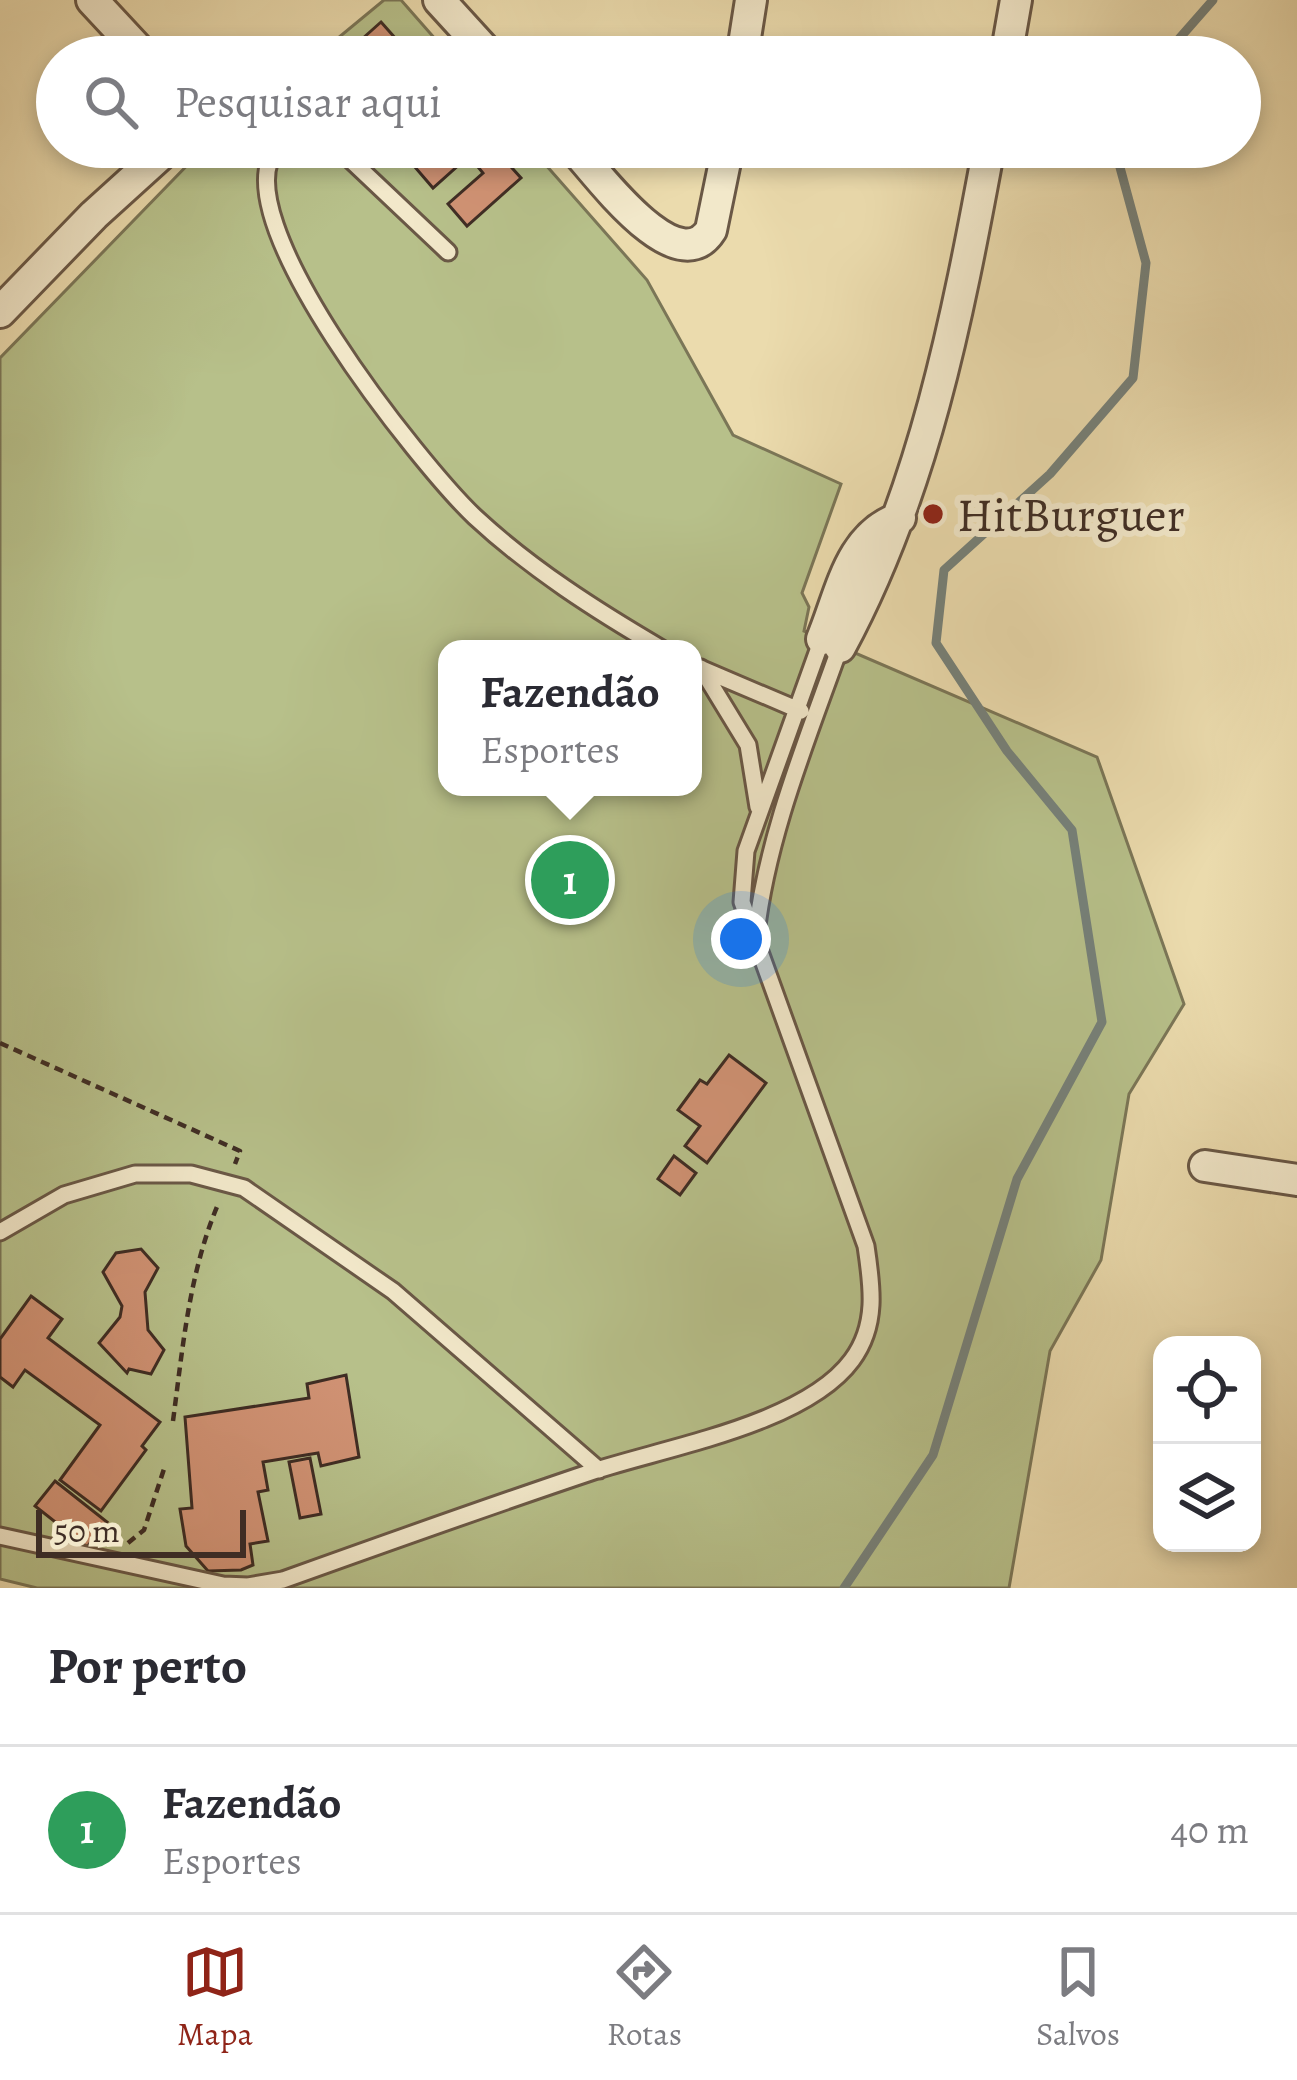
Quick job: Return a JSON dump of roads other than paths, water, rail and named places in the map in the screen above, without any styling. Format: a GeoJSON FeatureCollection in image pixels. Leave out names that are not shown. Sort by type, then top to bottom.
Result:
{"type":"FeatureCollection","features":[{"type":"Feature","properties":{"kind":"street"},"geometry":{"type":"LineString","coordinates":[[92,0],[125,36]]}},
{"type":"Feature","properties":{"kind":"street"},"geometry":{"type":"LineString","coordinates":[[440,0],[472,36]]}},
{"type":"Feature","properties":{"kind":"street"},"geometry":{"type":"LineString","coordinates":[[745,36],[751,0]]}},
{"type":"Feature","properties":{"kind":"street"},"geometry":{"type":"LineString","coordinates":[[1010,36],[1016,0]]}},
{"type":"Feature","properties":{"kind":"street"},"geometry":{"type":"LineString","coordinates":[[0,311],[146,168]]}},
{"type":"Feature","properties":{"kind":"street"},"geometry":{"type":"LineString","coordinates":[[593,168],[655,233],[694,247],[711,230],[724,168]]}},
{"type":"Feature","properties":{"kind":"street"},"geometry":{"type":"LineString","coordinates":[[838,630],[847,572],[872,531],[900,518],[937,400],[985,168]]}},
{"type":"Feature","properties":{"kind":"street"},"geometry":{"type":"LineString","coordinates":[[1205,1166],[1297,1180]]}},
{"type":"Feature","properties":{"kind":"lane"},"geometry":{"type":"LineString","coordinates":[[267,168],[268,199],[300,282],[413,450],[474,516],[525,559],[646,640]]}},
{"type":"Feature","properties":{"kind":"lane"},"geometry":{"type":"LineString","coordinates":[[360,168],[448,252]]}},
{"type":"Feature","properties":{"kind":"lane"},"geometry":{"type":"LineString","coordinates":[[0,1536],[223,1585],[283,1580],[599,1469],[735,1430],[795,1404],[852,1360],[868,1328],[874,1297],[866,1246],[742,902],[742,874],[795,709],[838,630]]}},
{"type":"Feature","properties":{"kind":"lane"},"geometry":{"type":"LineString","coordinates":[[755,938],[774,846],[838,630]]}},
{"type":"Feature","properties":{"kind":"lane"},"geometry":{"type":"LineString","coordinates":[[702,668],[815,717]]}},
{"type":"Feature","properties":{"kind":"lane"},"geometry":{"type":"LineString","coordinates":[[702,674],[748,745],[759,813]]}},
{"type":"Feature","properties":{"kind":"lane"},"geometry":{"type":"LineString","coordinates":[[0,1232],[64,1196],[135,1174],[191,1174],[244,1188],[393,1291],[599,1469]]}},
{"type":"Feature","properties":{"kind":"waterway"},"geometry":{"type":"LineString","coordinates":[[1181,36],[1213,0]]}},
{"type":"Feature","properties":{"kind":"waterway"},"geometry":{"type":"LineString","coordinates":[[844,1588],[933,1455],[1017,1179],[1102,1022],[1072,830],[1007,751],[936,643],[944,570],[1050,474],[1133,378],[1146,263],[1120,168]]}},
{"type":"Feature","properties":{"kind":"place","name":"HitBurguer"},"geometry":{"type":"Point","coordinates":[933,514]}},
{"type":"Feature","properties":{"kind":"place","name":"Fazendão"},"geometry":{"type":"Point","coordinates":[570,880]}}]}
